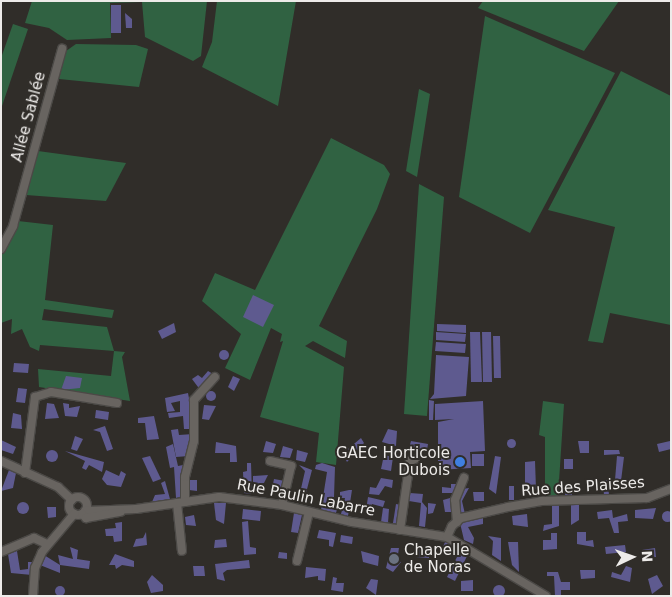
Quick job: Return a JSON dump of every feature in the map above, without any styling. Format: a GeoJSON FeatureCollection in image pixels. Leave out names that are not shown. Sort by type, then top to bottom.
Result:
{"type":"FeatureCollection","features":[{"type":"Feature","properties":{"kind":"street","name":"Allée Sablée"},"geometry":{"type":"LineString","coordinates":[[1,249],[13,226],[62,48]]}},
{"type":"Feature","properties":{"kind":"street"},"geometry":{"type":"LineString","coordinates":[[182,552],[181,502],[194,441],[194,400],[214,378]]}},
{"type":"Feature","properties":{"kind":"street"},"geometry":{"type":"LineString","coordinates":[[25,473],[36,397],[51,392],[117,403]]}},
{"type":"Feature","properties":{"kind":"street"},"geometry":{"type":"LineString","coordinates":[[400,530],[410,461],[415,459]]}},
{"type":"Feature","properties":{"kind":"street"},"geometry":{"type":"LineString","coordinates":[[1,461],[58,488],[72,500]]}},
{"type":"Feature","properties":{"kind":"street"},"geometry":{"type":"LineString","coordinates":[[270,461],[291,466],[282,505]]}},
{"type":"Feature","properties":{"kind":"street"},"geometry":{"type":"LineString","coordinates":[[447,537],[457,522],[455,500],[464,478]]}},
{"type":"Feature","properties":{"kind":"street","name":"Rue des Plaisses"},"geometry":{"type":"LineString","coordinates":[[457,522],[542,501],[647,498],[671,489]]}},
{"type":"Feature","properties":{"kind":"street","name":"Rue Paulin Labarre"},"geometry":{"type":"LineString","coordinates":[[81,513],[86,518],[121,510],[219,497],[282,505],[400,530],[447,537],[546,596]]}},
{"type":"Feature","properties":{"kind":"street"},"geometry":{"type":"LineString","coordinates":[[72,500],[79,498],[86,502],[121,510]]}},
{"type":"Feature","properties":{"kind":"street"},"geometry":{"type":"LineString","coordinates":[[72,500],[70,507],[81,513]]}},
{"type":"Feature","properties":{"kind":"street"},"geometry":{"type":"LineString","coordinates":[[33,596],[35,568],[48,544],[81,513],[86,502]]}},
{"type":"Feature","properties":{"kind":"street"},"geometry":{"type":"LineString","coordinates":[[297,561],[308,512]]}},
{"type":"Feature","properties":{"kind":"street"},"geometry":{"type":"LineString","coordinates":[[1,552],[34,538],[48,544]]}},
{"type":"Feature","properties":{"kind":"green space"},"geometry":{"type":"Polygon","coordinates":[[[32,1],[207,1],[201,56],[193,61],[145,37],[142,2],[110,3],[111,38],[67,40],[49,28],[25,23],[32,1]]]}},
{"type":"Feature","properties":{"kind":"green space"},"geometry":{"type":"Polygon","coordinates":[[[217,1],[296,1],[278,106],[202,67],[212,42],[217,1]]]}},
{"type":"Feature","properties":{"kind":"green space"},"geometry":{"type":"Polygon","coordinates":[[[483,1],[619,1],[584,51],[478,8],[483,1]]]}},
{"type":"Feature","properties":{"kind":"green space"},"geometry":{"type":"Polygon","coordinates":[[[485,16],[615,73],[530,233],[459,197],[485,16]]]}},
{"type":"Feature","properties":{"kind":"green space"},"geometry":{"type":"Polygon","coordinates":[[[13,24],[28,29],[1,109],[1,58],[13,24]]]}},
{"type":"Feature","properties":{"kind":"green space"},"geometry":{"type":"Polygon","coordinates":[[[76,44],[136,45],[148,49],[139,87],[59,79],[66,51],[76,44]]]}},
{"type":"Feature","properties":{"kind":"green space"},"geometry":{"type":"Polygon","coordinates":[[[621,71],[671,96],[671,325],[610,313],[603,343],[588,341],[615,227],[548,210],[621,71]]]}},
{"type":"Feature","properties":{"kind":"green space"},"geometry":{"type":"Polygon","coordinates":[[[419,89],[430,94],[417,177],[406,171],[419,89]]]}},
{"type":"Feature","properties":{"kind":"green space"},"geometry":{"type":"Polygon","coordinates":[[[331,138],[384,165],[390,174],[377,209],[319,326],[347,341],[345,358],[313,341],[305,346],[344,367],[336,465],[316,462],[319,433],[260,417],[283,341],[280,342],[282,334],[271,328],[250,380],[225,368],[241,334],[202,301],[215,273],[255,290],[331,138]]]}},
{"type":"Feature","properties":{"kind":"green space"},"geometry":{"type":"Polygon","coordinates":[[[38,151],[126,163],[106,201],[26,195],[38,151]]]}},
{"type":"Feature","properties":{"kind":"green space"},"geometry":{"type":"Polygon","coordinates":[[[419,184],[444,197],[427,416],[404,414],[419,184]]]}},
{"type":"Feature","properties":{"kind":"green space"},"geometry":{"type":"Polygon","coordinates":[[[18,221],[53,225],[45,300],[114,310],[112,318],[44,309],[42,320],[107,327],[114,351],[40,345],[39,351],[30,347],[22,329],[11,334],[12,319],[1,323],[1,252],[18,221]]]}},
{"type":"Feature","properties":{"kind":"green space"},"geometry":{"type":"Polygon","coordinates":[[[114,351],[125,352],[122,357],[130,401],[39,387],[38,369],[111,376],[114,351]]]}},
{"type":"Feature","properties":{"kind":"green space"},"geometry":{"type":"Polygon","coordinates":[[[543,401],[564,404],[558,497],[545,497],[545,437],[539,435],[543,401]]]}},
{"type":"Feature","properties":{"kind":"building"},"geometry":{"type":"Polygon","coordinates":[[[111,5],[121,5],[121,33],[111,33],[111,5]]]}},
{"type":"Feature","properties":{"kind":"building"},"geometry":{"type":"Polygon","coordinates":[[[125,13],[132,19],[132,28],[126,28],[125,13]]]}},
{"type":"Feature","properties":{"kind":"building"},"geometry":{"type":"Polygon","coordinates":[[[253,295],[274,305],[263,327],[243,317],[253,295]]]}},
{"type":"Feature","properties":{"kind":"building"},"geometry":{"type":"Polygon","coordinates":[[[174,323],[176,332],[162,339],[158,331],[174,323]]]}},
{"type":"Feature","properties":{"kind":"building"},"geometry":{"type":"Polygon","coordinates":[[[437,324],[466,325],[466,333],[437,331],[437,324]]]}},
{"type":"Feature","properties":{"kind":"building"},"geometry":{"type":"Polygon","coordinates":[[[436,332],[466,334],[465,342],[436,340],[436,332]]]}},
{"type":"Feature","properties":{"kind":"building"},"geometry":{"type":"Polygon","coordinates":[[[470,332],[480,332],[482,382],[471,382],[470,332]]]}},
{"type":"Feature","properties":{"kind":"building"},"geometry":{"type":"Polygon","coordinates":[[[482,332],[491,332],[492,382],[483,382],[482,332]]]}},
{"type":"Feature","properties":{"kind":"building"},"geometry":{"type":"Polygon","coordinates":[[[493,336],[500,336],[501,378],[494,378],[493,336]]]}},
{"type":"Feature","properties":{"kind":"building"},"geometry":{"type":"Polygon","coordinates":[[[436,342],[466,344],[465,353],[435,351],[436,342]]]}},
{"type":"Feature","properties":{"kind":"building"},"geometry":{"type":"Polygon","coordinates":[[[224,350],[229,355],[224,360],[219,355],[224,350]]]}},
{"type":"Feature","properties":{"kind":"building"},"geometry":{"type":"Polygon","coordinates":[[[436,355],[469,357],[466,396],[430,399],[434,394],[436,355]]]}},
{"type":"Feature","properties":{"kind":"building"},"geometry":{"type":"Polygon","coordinates":[[[14,363],[29,364],[28,373],[13,372],[14,363]]]}},
{"type":"Feature","properties":{"kind":"building"},"geometry":{"type":"Polygon","coordinates":[[[208,371],[213,374],[201,391],[192,379],[198,375],[202,378],[208,371]]]}},
{"type":"Feature","properties":{"kind":"building"},"geometry":{"type":"Polygon","coordinates":[[[66,376],[82,378],[80,388],[61,390],[66,376]]]}},
{"type":"Feature","properties":{"kind":"building"},"geometry":{"type":"Polygon","coordinates":[[[233,376],[240,379],[234,391],[228,387],[233,376]]]}},
{"type":"Feature","properties":{"kind":"building"},"geometry":{"type":"Polygon","coordinates":[[[18,388],[27,389],[25,403],[16,402],[18,388]]]}},
{"type":"Feature","properties":{"kind":"building"},"geometry":{"type":"Polygon","coordinates":[[[209,391],[213,391],[216,396],[215,400],[209,401],[206,398],[206,394],[209,391]]]}},
{"type":"Feature","properties":{"kind":"building"},"geometry":{"type":"Polygon","coordinates":[[[188,393],[192,414],[190,429],[184,429],[183,416],[169,418],[168,413],[180,412],[180,401],[171,403],[175,411],[167,412],[165,398],[188,393]]]}},
{"type":"Feature","properties":{"kind":"building"},"geometry":{"type":"Polygon","coordinates":[[[429,400],[434,401],[433,420],[429,420],[429,400]]]}},
{"type":"Feature","properties":{"kind":"building"},"geometry":{"type":"Polygon","coordinates":[[[483,401],[485,451],[470,452],[471,468],[438,470],[438,422],[454,419],[435,420],[435,404],[483,401]]]}},
{"type":"Feature","properties":{"kind":"building"},"geometry":{"type":"Polygon","coordinates":[[[47,403],[54,404],[59,418],[45,419],[47,403]]]}},
{"type":"Feature","properties":{"kind":"building"},"geometry":{"type":"Polygon","coordinates":[[[63,403],[69,404],[69,408],[80,406],[77,417],[65,416],[63,403]]]}},
{"type":"Feature","properties":{"kind":"building"},"geometry":{"type":"Polygon","coordinates":[[[204,405],[216,406],[209,420],[202,419],[204,405]]]}},
{"type":"Feature","properties":{"kind":"building"},"geometry":{"type":"Polygon","coordinates":[[[96,410],[109,412],[108,420],[95,418],[96,410]]]}},
{"type":"Feature","properties":{"kind":"building"},"geometry":{"type":"Polygon","coordinates":[[[13,413],[21,415],[22,429],[11,428],[13,413]]]}},
{"type":"Feature","properties":{"kind":"building"},"geometry":{"type":"Polygon","coordinates":[[[154,416],[159,439],[147,440],[145,423],[138,423],[138,418],[154,416]]]}},
{"type":"Feature","properties":{"kind":"building"},"geometry":{"type":"Polygon","coordinates":[[[105,426],[113,449],[107,451],[100,432],[93,430],[105,426]]]}},
{"type":"Feature","properties":{"kind":"building"},"geometry":{"type":"Polygon","coordinates":[[[178,429],[179,435],[193,434],[189,456],[176,457],[171,430],[178,429]]]}},
{"type":"Feature","properties":{"kind":"building"},"geometry":{"type":"Polygon","coordinates":[[[388,429],[397,431],[396,446],[382,442],[388,429]]]}},
{"type":"Feature","properties":{"kind":"building"},"geometry":{"type":"Polygon","coordinates":[[[75,436],[83,439],[77,451],[71,449],[75,436]]]}},
{"type":"Feature","properties":{"kind":"building"},"geometry":{"type":"Polygon","coordinates":[[[361,438],[364,443],[347,462],[344,456],[350,453],[348,449],[361,438]]]}},
{"type":"Feature","properties":{"kind":"building"},"geometry":{"type":"Polygon","coordinates":[[[511,439],[515,443],[511,447],[507,443],[511,439]]]}},
{"type":"Feature","properties":{"kind":"building"},"geometry":{"type":"Polygon","coordinates":[[[1,440],[16,447],[13,454],[1,450],[1,440]]]}},
{"type":"Feature","properties":{"kind":"building"},"geometry":{"type":"Polygon","coordinates":[[[266,441],[276,444],[273,453],[263,452],[266,441]]]}},
{"type":"Feature","properties":{"kind":"building"},"geometry":{"type":"Polygon","coordinates":[[[411,441],[428,444],[427,450],[418,453],[415,448],[415,452],[408,452],[411,441]]]}},
{"type":"Feature","properties":{"kind":"building"},"geometry":{"type":"Polygon","coordinates":[[[578,441],[589,441],[589,453],[580,453],[578,441]]]}},
{"type":"Feature","properties":{"kind":"building"},"geometry":{"type":"Polygon","coordinates":[[[670,441],[671,449],[659,452],[657,444],[670,441]]]}},
{"type":"Feature","properties":{"kind":"building"},"geometry":{"type":"Polygon","coordinates":[[[216,442],[236,446],[237,462],[230,462],[230,453],[215,453],[216,442]]]}},
{"type":"Feature","properties":{"kind":"building"},"geometry":{"type":"Polygon","coordinates":[[[173,444],[178,466],[183,465],[183,496],[176,498],[174,467],[170,468],[166,447],[173,444]]]}},
{"type":"Feature","properties":{"kind":"building"},"geometry":{"type":"Polygon","coordinates":[[[283,446],[293,449],[290,458],[280,457],[283,446]]]}},
{"type":"Feature","properties":{"kind":"building"},"geometry":{"type":"Polygon","coordinates":[[[54,450],[57,451],[57,461],[50,462],[47,461],[46,454],[47,451],[54,450]]]}},
{"type":"Feature","properties":{"kind":"building"},"geometry":{"type":"Polygon","coordinates":[[[297,450],[308,453],[305,462],[296,460],[297,450]]]}},
{"type":"Feature","properties":{"kind":"building"},"geometry":{"type":"Polygon","coordinates":[[[604,450],[619,450],[620,454],[604,455],[604,450]]]}},
{"type":"Feature","properties":{"kind":"building"},"geometry":{"type":"Polygon","coordinates":[[[65,451],[104,462],[102,472],[89,465],[86,470],[82,468],[85,461],[65,451]]]}},
{"type":"Feature","properties":{"kind":"building"},"geometry":{"type":"Polygon","coordinates":[[[472,454],[484,454],[484,466],[472,466],[472,454]]]}},
{"type":"Feature","properties":{"kind":"building"},"geometry":{"type":"Polygon","coordinates":[[[384,455],[393,457],[391,471],[381,469],[384,455]]]}},
{"type":"Feature","properties":{"kind":"building"},"geometry":{"type":"Polygon","coordinates":[[[150,456],[161,479],[153,482],[142,458],[150,456]]]}},
{"type":"Feature","properties":{"kind":"building"},"geometry":{"type":"Polygon","coordinates":[[[495,456],[501,457],[496,494],[489,489],[495,456]]]}},
{"type":"Feature","properties":{"kind":"building"},"geometry":{"type":"Polygon","coordinates":[[[617,456],[624,457],[621,481],[615,480],[617,456]]]}},
{"type":"Feature","properties":{"kind":"building"},"geometry":{"type":"Polygon","coordinates":[[[564,459],[573,459],[573,469],[564,469],[564,459]]]}},
{"type":"Feature","properties":{"kind":"building"},"geometry":{"type":"Polygon","coordinates":[[[535,461],[536,489],[525,489],[525,462],[535,461]]]}},
{"type":"Feature","properties":{"kind":"building"},"geometry":{"type":"Polygon","coordinates":[[[247,463],[251,463],[252,494],[244,493],[243,472],[247,471],[247,463]]]}},
{"type":"Feature","properties":{"kind":"building"},"geometry":{"type":"Polygon","coordinates":[[[322,463],[335,467],[334,497],[330,497],[328,507],[338,506],[336,513],[321,510],[327,472],[315,469],[316,465],[322,463]]]}},
{"type":"Feature","properties":{"kind":"building"},"geometry":{"type":"Polygon","coordinates":[[[299,465],[312,470],[306,493],[300,493],[305,471],[299,465]]]}},
{"type":"Feature","properties":{"kind":"building"},"geometry":{"type":"Polygon","coordinates":[[[9,470],[16,473],[13,488],[1,491],[9,470]]]}},
{"type":"Feature","properties":{"kind":"building"},"geometry":{"type":"Polygon","coordinates":[[[106,470],[119,476],[121,471],[126,474],[121,487],[107,485],[102,479],[106,470]]]}},
{"type":"Feature","properties":{"kind":"building"},"geometry":{"type":"Polygon","coordinates":[[[268,475],[264,483],[253,484],[253,476],[268,475]]]}},
{"type":"Feature","properties":{"kind":"building"},"geometry":{"type":"Polygon","coordinates":[[[381,478],[393,480],[392,488],[385,486],[379,495],[369,494],[370,487],[376,488],[381,478]]]}},
{"type":"Feature","properties":{"kind":"building"},"geometry":{"type":"Polygon","coordinates":[[[274,479],[285,481],[281,491],[272,489],[274,479]]]}},
{"type":"Feature","properties":{"kind":"building"},"geometry":{"type":"Polygon","coordinates":[[[189,480],[197,480],[197,491],[189,490],[189,480]]]}},
{"type":"Feature","properties":{"kind":"building"},"geometry":{"type":"Polygon","coordinates":[[[603,480],[608,480],[609,496],[604,496],[603,480]]]}},
{"type":"Feature","properties":{"kind":"building"},"geometry":{"type":"Polygon","coordinates":[[[165,481],[170,499],[152,502],[155,495],[165,494],[161,483],[165,481]]]}},
{"type":"Feature","properties":{"kind":"building"},"geometry":{"type":"Polygon","coordinates":[[[566,483],[572,483],[572,498],[565,497],[566,483]]]}},
{"type":"Feature","properties":{"kind":"building"},"geometry":{"type":"Polygon","coordinates":[[[451,484],[456,484],[457,493],[442,493],[442,487],[451,488],[451,484]]]}},
{"type":"Feature","properties":{"kind":"building"},"geometry":{"type":"Polygon","coordinates":[[[509,486],[514,486],[514,500],[509,500],[509,486]]]}},
{"type":"Feature","properties":{"kind":"building"},"geometry":{"type":"Polygon","coordinates":[[[469,488],[462,501],[465,514],[459,516],[458,497],[462,489],[469,488]]]}},
{"type":"Feature","properties":{"kind":"building"},"geometry":{"type":"Polygon","coordinates":[[[352,490],[348,516],[341,514],[345,498],[340,498],[340,492],[352,490]]]}},
{"type":"Feature","properties":{"kind":"building"},"geometry":{"type":"Polygon","coordinates":[[[473,492],[484,492],[484,501],[474,501],[473,492]]]}},
{"type":"Feature","properties":{"kind":"building"},"geometry":{"type":"Polygon","coordinates":[[[410,493],[423,494],[422,502],[427,508],[425,527],[419,526],[421,503],[409,501],[410,493]]]}},
{"type":"Feature","properties":{"kind":"building"},"geometry":{"type":"Polygon","coordinates":[[[368,497],[385,501],[383,507],[372,504],[370,512],[366,510],[368,497]]]}},
{"type":"Feature","properties":{"kind":"building"},"geometry":{"type":"Polygon","coordinates":[[[450,498],[452,512],[445,512],[443,500],[450,498]]]}},
{"type":"Feature","properties":{"kind":"building"},"geometry":{"type":"Polygon","coordinates":[[[25,502],[28,503],[28,513],[21,514],[18,513],[17,506],[18,503],[25,502]]]}},
{"type":"Feature","properties":{"kind":"building"},"geometry":{"type":"Polygon","coordinates":[[[214,503],[226,503],[224,524],[216,520],[214,503]]]}},
{"type":"Feature","properties":{"kind":"building"},"geometry":{"type":"Polygon","coordinates":[[[428,503],[436,504],[433,513],[428,514],[428,503]]]}},
{"type":"Feature","properties":{"kind":"building"},"geometry":{"type":"Polygon","coordinates":[[[579,503],[579,520],[571,525],[571,504],[579,503]]]}},
{"type":"Feature","properties":{"kind":"building"},"geometry":{"type":"Polygon","coordinates":[[[396,504],[401,505],[398,524],[393,523],[396,504]]]}},
{"type":"Feature","properties":{"kind":"building"},"geometry":{"type":"Polygon","coordinates":[[[559,504],[559,526],[543,531],[544,525],[552,524],[552,505],[559,504]]]}},
{"type":"Feature","properties":{"kind":"building"},"geometry":{"type":"Polygon","coordinates":[[[47,507],[56,507],[56,517],[48,518],[47,507]]]}},
{"type":"Feature","properties":{"kind":"building"},"geometry":{"type":"Polygon","coordinates":[[[383,508],[389,509],[388,523],[381,522],[383,508]]]}},
{"type":"Feature","properties":{"kind":"building"},"geometry":{"type":"Polygon","coordinates":[[[656,508],[653,519],[635,518],[635,510],[656,508]]]}},
{"type":"Feature","properties":{"kind":"building"},"geometry":{"type":"Polygon","coordinates":[[[243,509],[261,511],[260,521],[242,519],[243,509]]]}},
{"type":"Feature","properties":{"kind":"building"},"geometry":{"type":"Polygon","coordinates":[[[612,510],[613,518],[627,514],[628,521],[618,522],[619,533],[614,533],[609,518],[598,519],[597,512],[612,510]]]}},
{"type":"Feature","properties":{"kind":"building"},"geometry":{"type":"Polygon","coordinates":[[[665,511],[669,511],[672,516],[671,520],[665,521],[662,518],[662,514],[665,511]]]}},
{"type":"Feature","properties":{"kind":"building"},"geometry":{"type":"Polygon","coordinates":[[[294,513],[302,515],[298,533],[291,532],[294,513]]]}},
{"type":"Feature","properties":{"kind":"building"},"geometry":{"type":"Polygon","coordinates":[[[527,514],[528,527],[513,525],[512,516],[527,514]]]}},
{"type":"Feature","properties":{"kind":"building"},"geometry":{"type":"Polygon","coordinates":[[[194,515],[196,526],[186,525],[185,517],[194,515]]]}},
{"type":"Feature","properties":{"kind":"building"},"geometry":{"type":"Polygon","coordinates":[[[483,517],[483,524],[468,527],[474,538],[473,544],[464,540],[460,523],[483,517]]]}},
{"type":"Feature","properties":{"kind":"building"},"geometry":{"type":"Polygon","coordinates":[[[248,521],[250,547],[256,548],[256,554],[244,555],[242,522],[248,521]]]}},
{"type":"Feature","properties":{"kind":"building"},"geometry":{"type":"Polygon","coordinates":[[[122,522],[122,541],[114,542],[113,536],[106,536],[105,529],[116,528],[115,523],[122,522]]]}},
{"type":"Feature","properties":{"kind":"building"},"geometry":{"type":"Polygon","coordinates":[[[319,530],[336,533],[333,547],[329,546],[329,540],[317,538],[319,530]]]}},
{"type":"Feature","properties":{"kind":"building"},"geometry":{"type":"Polygon","coordinates":[[[146,532],[147,545],[133,547],[136,539],[143,538],[146,532]]]}},
{"type":"Feature","properties":{"kind":"building"},"geometry":{"type":"Polygon","coordinates":[[[577,532],[586,532],[586,541],[593,540],[594,547],[577,544],[577,532]]]}},
{"type":"Feature","properties":{"kind":"building"},"geometry":{"type":"Polygon","coordinates":[[[551,533],[557,533],[557,549],[543,550],[543,540],[551,540],[551,533]]]}},
{"type":"Feature","properties":{"kind":"building"},"geometry":{"type":"Polygon","coordinates":[[[341,535],[353,537],[352,544],[340,542],[341,535]]]}},
{"type":"Feature","properties":{"kind":"building"},"geometry":{"type":"Polygon","coordinates":[[[488,536],[501,538],[501,561],[492,555],[493,541],[488,536]]]}},
{"type":"Feature","properties":{"kind":"building"},"geometry":{"type":"Polygon","coordinates":[[[226,539],[227,547],[214,548],[215,540],[226,539]]]}},
{"type":"Feature","properties":{"kind":"building"},"geometry":{"type":"Polygon","coordinates":[[[445,542],[458,547],[455,552],[443,547],[445,542]]]}},
{"type":"Feature","properties":{"kind":"building"},"geometry":{"type":"Polygon","coordinates":[[[508,542],[518,542],[519,572],[512,565],[508,542]]]}},
{"type":"Feature","properties":{"kind":"building"},"geometry":{"type":"Polygon","coordinates":[[[625,545],[626,552],[606,554],[605,547],[625,545]]]}},
{"type":"Feature","properties":{"kind":"building"},"geometry":{"type":"Polygon","coordinates":[[[70,547],[78,550],[77,559],[90,561],[89,569],[60,565],[58,555],[73,559],[70,547]]]}},
{"type":"Feature","properties":{"kind":"building","name":"Chapelle de Noras"},"geometry":{"type":"Polygon","coordinates":[[[391,548],[399,548],[397,561],[401,562],[393,572],[386,568],[391,548]]]}},
{"type":"Feature","properties":{"kind":"building"},"geometry":{"type":"Polygon","coordinates":[[[416,548],[429,549],[429,558],[416,557],[416,548]]]}},
{"type":"Feature","properties":{"kind":"building"},"geometry":{"type":"Polygon","coordinates":[[[655,548],[656,557],[643,558],[642,550],[655,548]]]}},
{"type":"Feature","properties":{"kind":"building"},"geometry":{"type":"Polygon","coordinates":[[[17,551],[20,570],[28,569],[28,562],[32,562],[32,575],[11,573],[8,554],[17,551]]]}},
{"type":"Feature","properties":{"kind":"building"},"geometry":{"type":"Polygon","coordinates":[[[361,551],[379,556],[378,566],[363,562],[361,551]]]}},
{"type":"Feature","properties":{"kind":"building"},"geometry":{"type":"Polygon","coordinates":[[[460,551],[468,554],[455,581],[447,577],[460,551]]]}},
{"type":"Feature","properties":{"kind":"building"},"geometry":{"type":"Polygon","coordinates":[[[279,552],[287,553],[287,559],[278,558],[279,552]]]}},
{"type":"Feature","properties":{"kind":"building"},"geometry":{"type":"Polygon","coordinates":[[[115,554],[134,561],[134,567],[122,565],[116,569],[115,565],[109,565],[115,554]]]}},
{"type":"Feature","properties":{"kind":"building"},"geometry":{"type":"Polygon","coordinates":[[[44,555],[60,565],[60,573],[40,565],[44,555]]]}},
{"type":"Feature","properties":{"kind":"building"},"geometry":{"type":"Polygon","coordinates":[[[249,560],[250,568],[227,570],[223,573],[225,581],[217,579],[215,564],[249,560]]]}},
{"type":"Feature","properties":{"kind":"building"},"geometry":{"type":"Polygon","coordinates":[[[193,566],[204,566],[205,576],[194,576],[193,566]]]}},
{"type":"Feature","properties":{"kind":"building"},"geometry":{"type":"Polygon","coordinates":[[[626,566],[632,568],[630,582],[611,577],[612,572],[621,575],[626,566]]]}},
{"type":"Feature","properties":{"kind":"building"},"geometry":{"type":"Polygon","coordinates":[[[306,567],[326,569],[325,581],[318,580],[318,576],[305,578],[306,567]]]}},
{"type":"Feature","properties":{"kind":"building"},"geometry":{"type":"Polygon","coordinates":[[[580,570],[595,570],[595,578],[581,579],[580,570]]]}},
{"type":"Feature","properties":{"kind":"building"},"geometry":{"type":"Polygon","coordinates":[[[547,572],[558,572],[561,582],[570,582],[570,590],[561,590],[561,596],[555,596],[554,576],[547,576],[547,572]]]}},
{"type":"Feature","properties":{"kind":"building"},"geometry":{"type":"Polygon","coordinates":[[[152,575],[163,585],[163,591],[151,593],[147,582],[152,575]]]}},
{"type":"Feature","properties":{"kind":"building"},"geometry":{"type":"Polygon","coordinates":[[[657,575],[663,586],[652,594],[648,579],[657,575]]]}},
{"type":"Feature","properties":{"kind":"building"},"geometry":{"type":"Polygon","coordinates":[[[333,577],[337,578],[336,583],[344,583],[343,592],[331,590],[333,577]]]}},
{"type":"Feature","properties":{"kind":"building"},"geometry":{"type":"Polygon","coordinates":[[[371,579],[378,580],[376,595],[366,588],[371,579]]]}},
{"type":"Feature","properties":{"kind":"building"},"geometry":{"type":"Polygon","coordinates":[[[473,580],[473,591],[461,591],[461,581],[473,580]]]}},
{"type":"Feature","properties":{"kind":"building"},"geometry":{"type":"Polygon","coordinates":[[[499,585],[505,591],[499,597],[493,591],[499,585]]]}},
{"type":"Feature","properties":{"kind":"building"},"geometry":{"type":"Polygon","coordinates":[[[60,586],[65,591],[60,596],[55,591],[60,586]]]}},
{"type":"Feature","properties":{"kind":"place","name":"GAEC Horticole Dubois"},"geometry":{"type":"Point","coordinates":[460,462]}},
{"type":"Feature","properties":{"kind":"place","name":"Chapelle de Noras"},"geometry":{"type":"Point","coordinates":[394,559]}}]}
